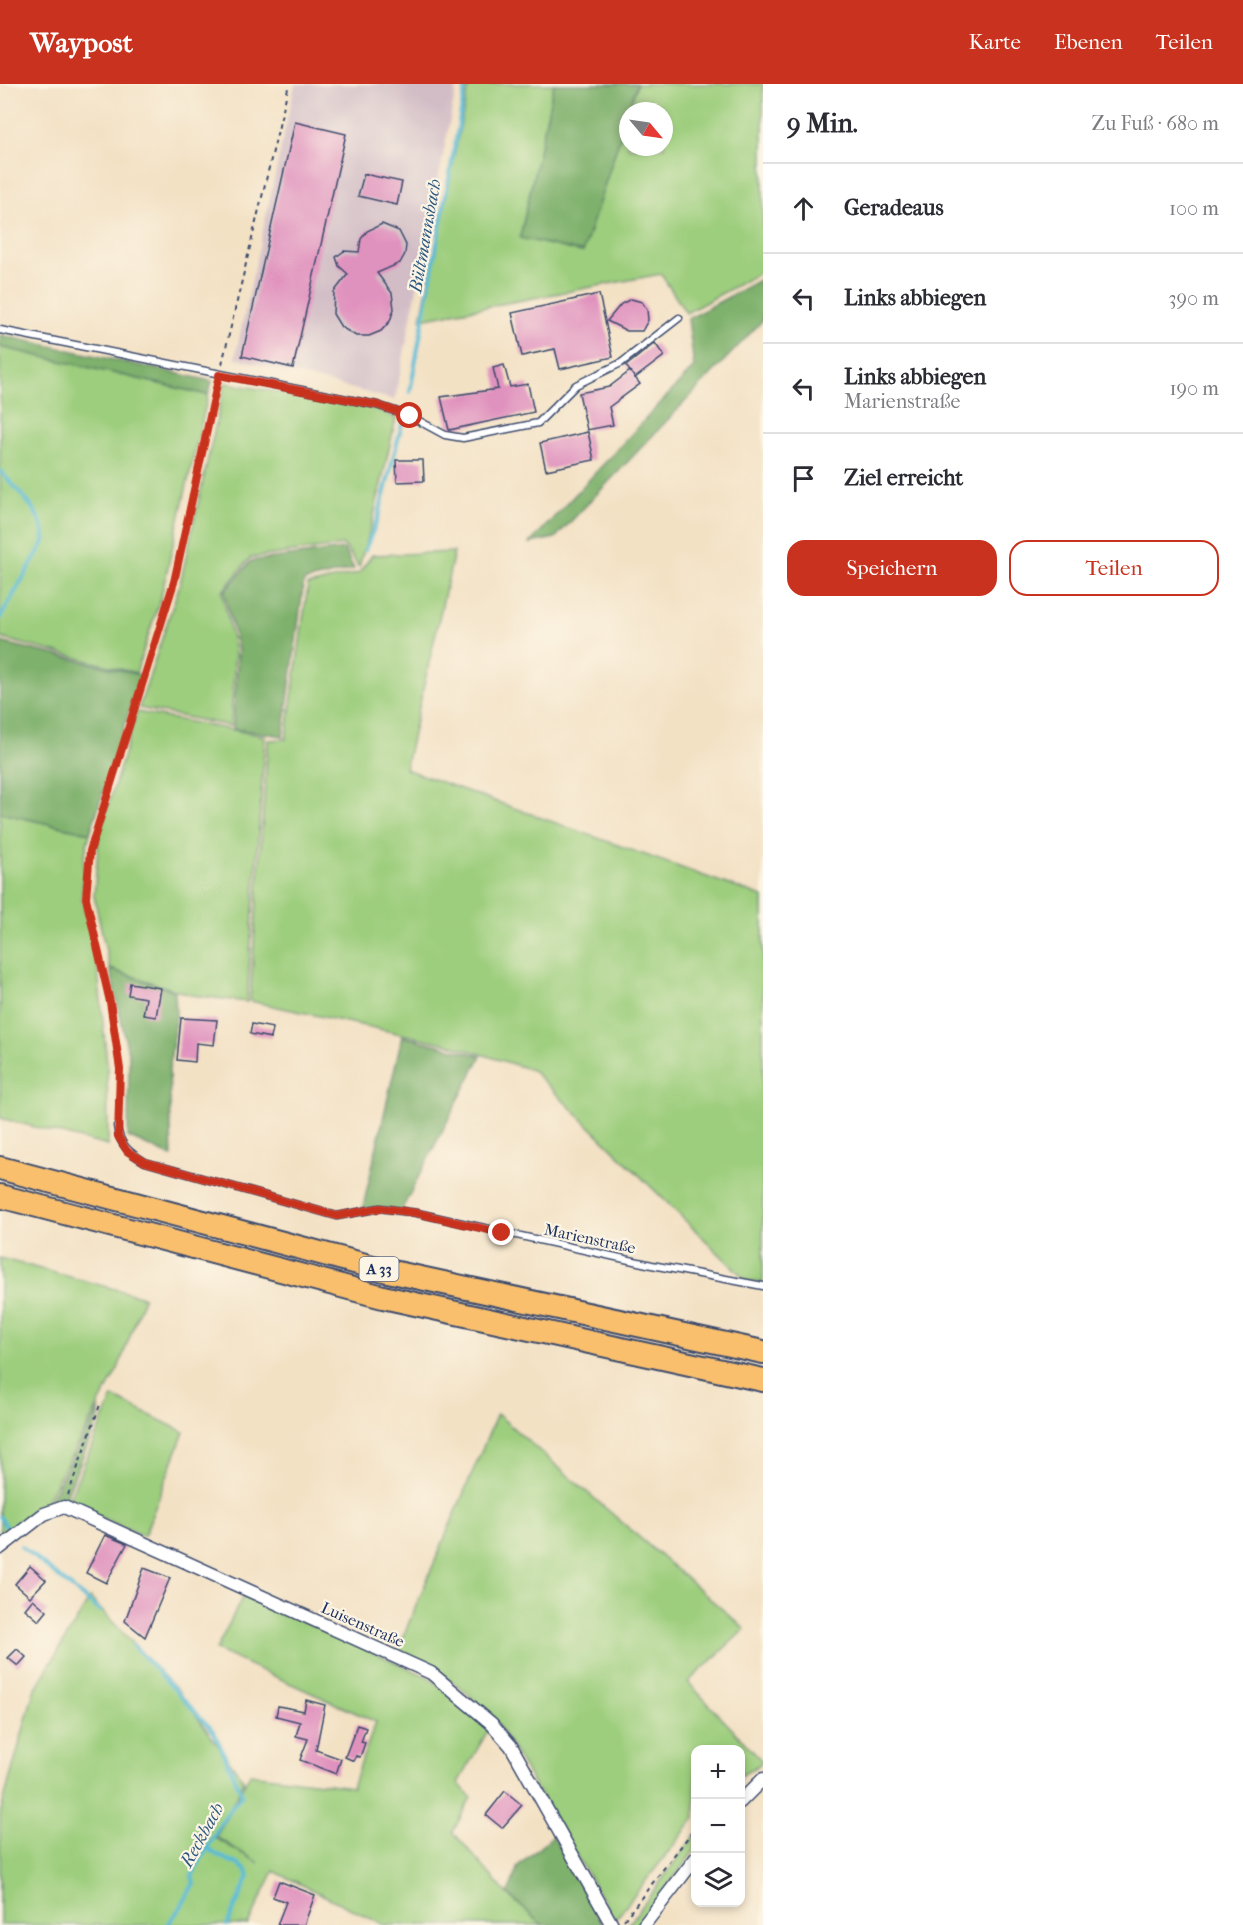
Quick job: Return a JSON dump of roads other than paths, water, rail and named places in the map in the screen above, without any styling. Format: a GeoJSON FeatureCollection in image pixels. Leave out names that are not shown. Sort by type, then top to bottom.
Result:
{"type":"FeatureCollection","features":[{"type":"Feature","properties":{"kind":"highway","name":"A 33"},"geometry":{"type":"LineString","coordinates":[[0,1168],[388,1271],[763,1352]]}},
{"type":"Feature","properties":{"kind":"highway","name":"A 33"},"geometry":{"type":"LineString","coordinates":[[0,1196],[383,1297],[763,1380]]}},
{"type":"Feature","properties":{"kind":"street","name":"Luisenstraße"},"geometry":{"type":"LineString","coordinates":[[0,1548],[44,1514],[64,1507],[431,1674],[458,1693],[491,1723],[511,1746],[612,1925]]}},
{"type":"Feature","properties":{"kind":"street"},"geometry":{"type":"LineString","coordinates":[[744,1799],[763,1779]]}},
{"type":"Feature","properties":{"kind":"street"},"geometry":{"type":"LineString","coordinates":[[644,1925],[691,1864]]}},
{"type":"Feature","properties":{"kind":"lane"},"geometry":{"type":"LineString","coordinates":[[0,330],[377,405],[410,416],[445,435],[463,438],[538,423],[576,386],[621,363],[679,318]]}},
{"type":"Feature","properties":{"kind":"lane","name":"Marienstraße"},"geometry":{"type":"LineString","coordinates":[[117,1126],[118,1136],[127,1151],[145,1162],[337,1216],[380,1208],[417,1213],[652,1265],[763,1286]]}},
{"type":"Feature","properties":{"kind":"waterway","name":"Bültmannsbach"},"geometry":{"type":"LineString","coordinates":[[410,392],[466,84]]}},
{"type":"Feature","properties":{"kind":"waterway","name":"Bültmannsbach"},"geometry":{"type":"LineString","coordinates":[[365,550],[378,518],[403,420]]}},
{"type":"Feature","properties":{"kind":"waterway","name":"Reckbach"},"geometry":{"type":"LineString","coordinates":[[0,471],[35,513],[40,522],[44,542],[0,618]]}},
{"type":"Feature","properties":{"kind":"waterway","name":"Reckbach"},"geometry":{"type":"LineString","coordinates":[[0,1517],[7,1528]]}},
{"type":"Feature","properties":{"kind":"waterway","name":"Reckbach"},"geometry":{"type":"LineString","coordinates":[[21,1546],[100,1611]]}},
{"type":"Feature","properties":{"kind":"waterway","name":"Reckbach"},"geometry":{"type":"LineString","coordinates":[[133,1645],[214,1732],[242,1794],[222,1821],[192,1876],[194,1883],[181,1907],[167,1925]]}},
{"type":"Feature","properties":{"kind":"waterway"},"geometry":{"type":"LineString","coordinates":[[208,1848],[218,1856],[241,1867],[249,1876],[227,1925]]}}]}
